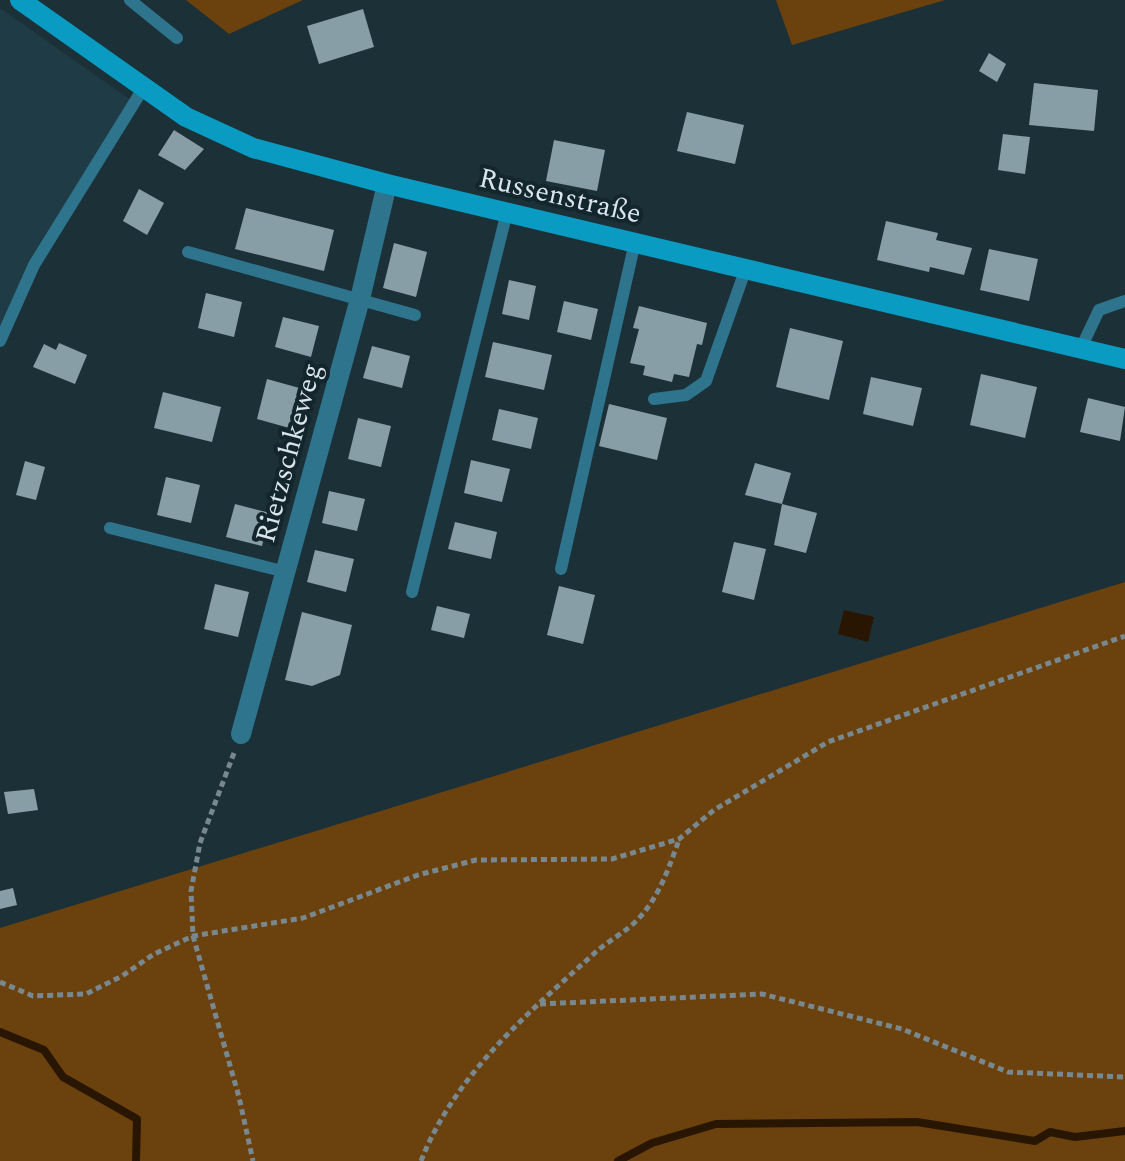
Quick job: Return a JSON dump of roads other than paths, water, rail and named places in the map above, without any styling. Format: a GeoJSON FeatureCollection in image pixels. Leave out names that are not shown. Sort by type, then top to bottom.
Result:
{"type":"FeatureCollection","features":[{"type":"Feature","properties":{"kind":"street","name":"Russenstraße"},"geometry":{"type":"LineString","coordinates":[[20,0],[186,117],[253,148],[387,184],[1125,359]]}},
{"type":"Feature","properties":{"kind":"street","name":"Rietzschkeweg"},"geometry":{"type":"LineString","coordinates":[[241,734],[360,299],[387,184]]}},
{"type":"Feature","properties":{"kind":"lane"},"geometry":{"type":"LineString","coordinates":[[130,0],[177,38]]}},
{"type":"Feature","properties":{"kind":"lane"},"geometry":{"type":"LineString","coordinates":[[0,341],[34,265],[144,87]]}},
{"type":"Feature","properties":{"kind":"lane"},"geometry":{"type":"LineString","coordinates":[[412,592],[507,212]]}},
{"type":"Feature","properties":{"kind":"lane"},"geometry":{"type":"LineString","coordinates":[[561,569],[635,242]]}},
{"type":"Feature","properties":{"kind":"lane"},"geometry":{"type":"LineString","coordinates":[[188,252],[415,315]]}},
{"type":"Feature","properties":{"kind":"lane"},"geometry":{"type":"LineString","coordinates":[[654,399],[686,395],[706,381],[746,268]]}},
{"type":"Feature","properties":{"kind":"lane"},"geometry":{"type":"LineString","coordinates":[[1081,348],[1099,310],[1125,301]]}},
{"type":"Feature","properties":{"kind":"lane"},"geometry":{"type":"LineString","coordinates":[[110,528],[286,572]]}},
{"type":"Feature","properties":{"kind":"waterway"},"geometry":{"type":"LineString","coordinates":[[0,1032],[44,1050],[63,1077],[137,1119],[136,1161]]}},
{"type":"Feature","properties":{"kind":"waterway"},"geometry":{"type":"LineString","coordinates":[[618,1161],[652,1143],[716,1124],[917,1122],[1035,1141],[1050,1132],[1075,1137],[1125,1131]]}}]}
